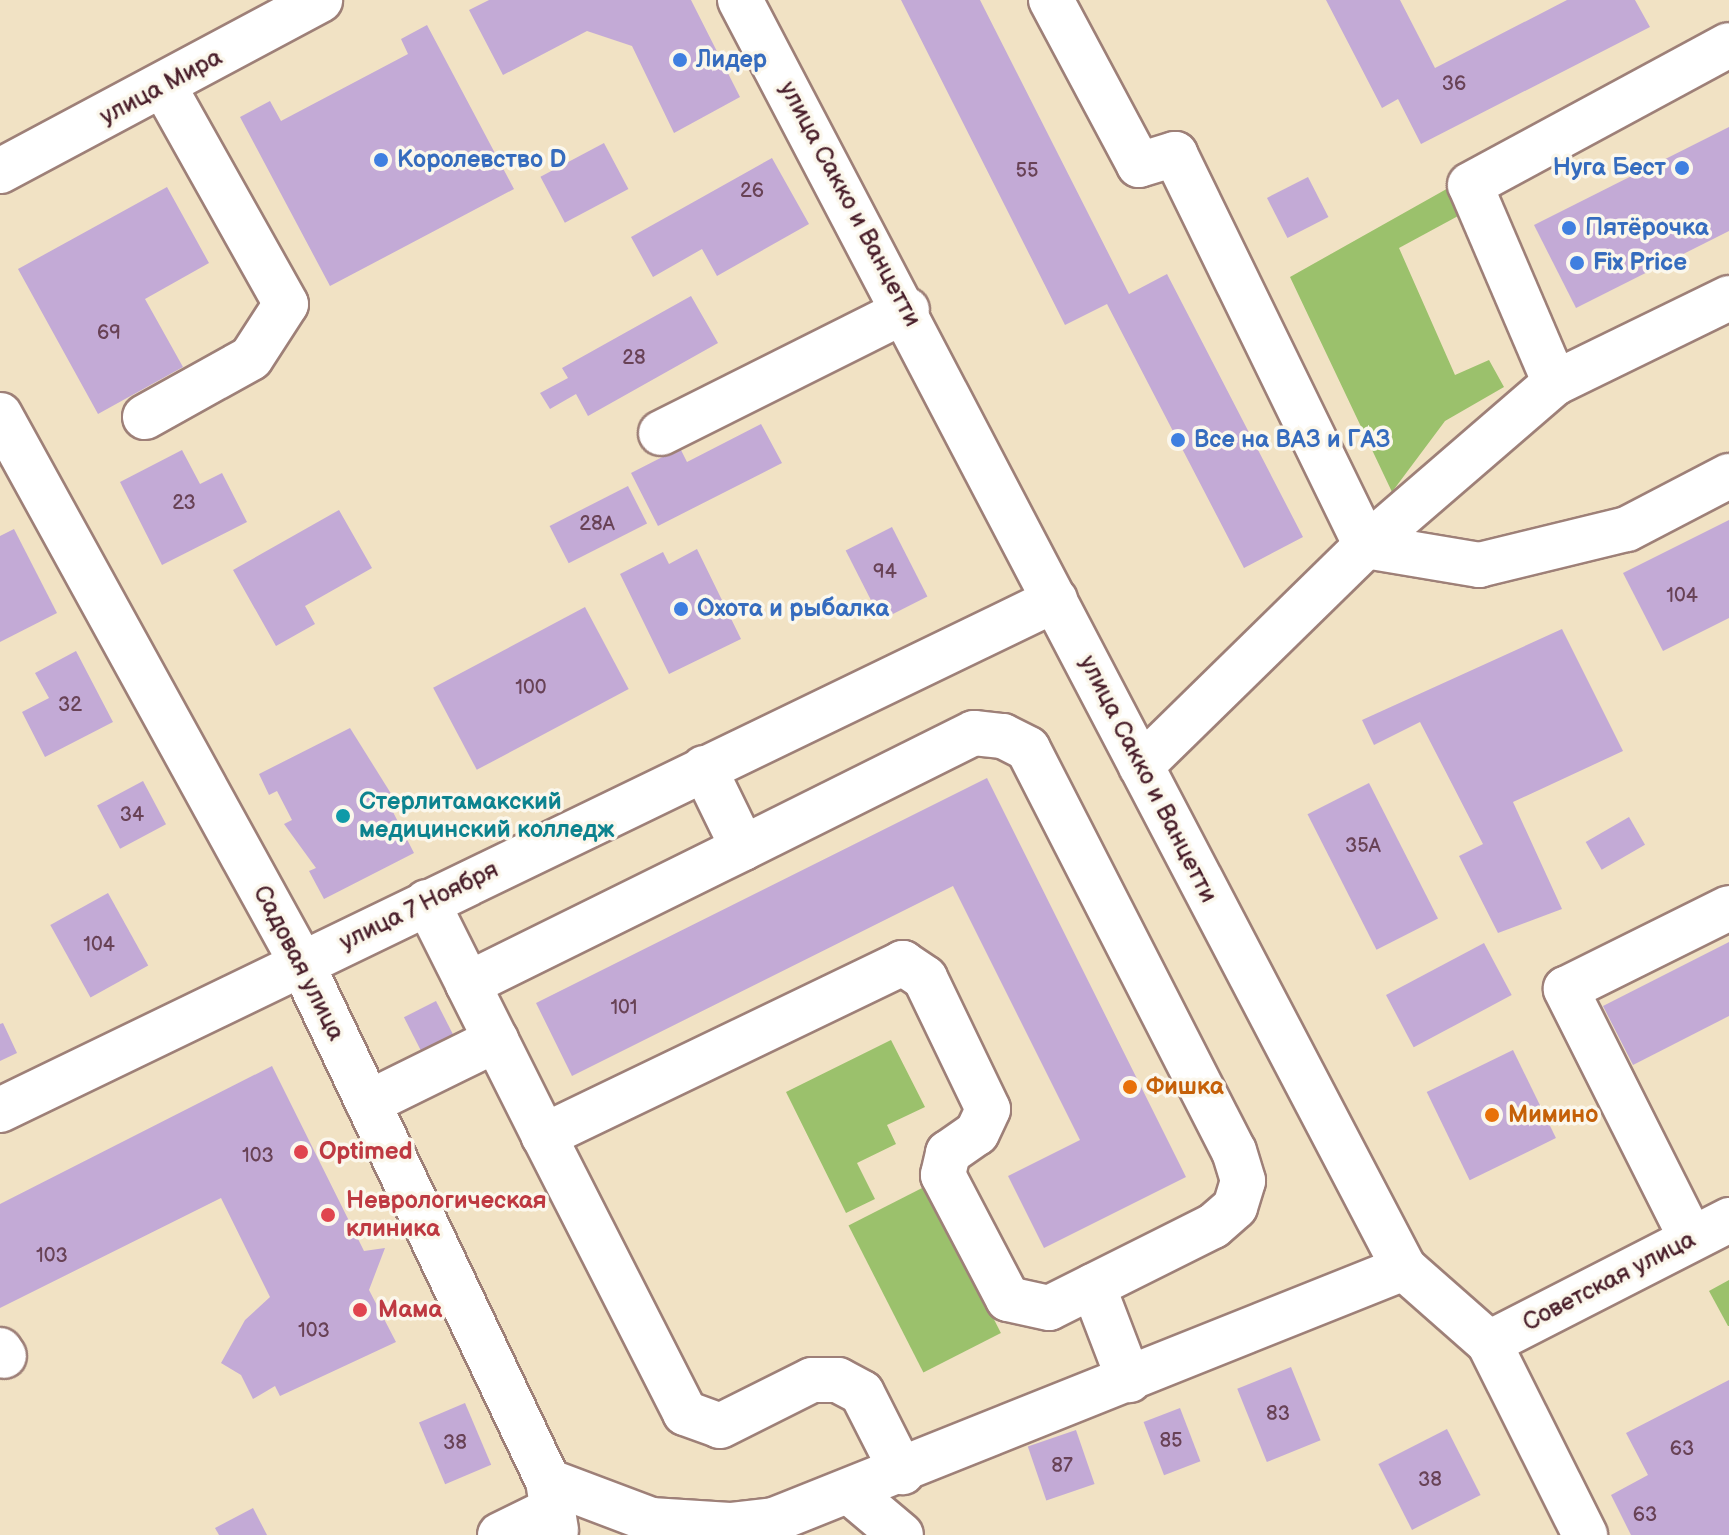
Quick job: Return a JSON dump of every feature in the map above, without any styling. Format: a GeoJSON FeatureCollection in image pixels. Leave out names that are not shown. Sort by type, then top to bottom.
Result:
{"type":"FeatureCollection","features":[{"type":"Feature","properties":{"kind":"street","name":"улица Мира"},"geometry":{"type":"LineString","coordinates":[[0,171],[164,87],[273,11],[320,0]]}},
{"type":"Feature","properties":{"kind":"street","name":"улица Сакко и Ванцетти"},"geometry":{"type":"LineString","coordinates":[[740,0],[907,310],[1404,1268],[1489,1343],[1585,1535]]}},
{"type":"Feature","properties":{"kind":"street"},"geometry":{"type":"LineString","coordinates":[[1051,0],[1139,165],[1175,154],[1366,546]]}},
{"type":"Feature","properties":{"kind":"street"},"geometry":{"type":"LineString","coordinates":[[1555,383],[1470,185],[1729,45]]}},
{"type":"Feature","properties":{"kind":"street"},"geometry":{"type":"LineString","coordinates":[[145,417],[251,358],[286,304],[164,87]]}},
{"type":"Feature","properties":{"kind":"street"},"geometry":{"type":"LineString","coordinates":[[1141,766],[1366,546],[1555,383],[1729,298]]}},
{"type":"Feature","properties":{"kind":"street"},"geometry":{"type":"LineString","coordinates":[[661,433],[907,310]]}},
{"type":"Feature","properties":{"kind":"street","name":"Садовая улица"},"geometry":{"type":"LineString","coordinates":[[0,415],[301,962],[552,1507]]}},
{"type":"Feature","properties":{"kind":"street"},"geometry":{"type":"LineString","coordinates":[[1366,546],[1479,565],[1627,529],[1729,476]]}},
{"type":"Feature","properties":{"kind":"street","name":"улица 7 Ноября"},"geometry":{"type":"LineString","coordinates":[[0,1110],[1055,600]]}},
{"type":"Feature","properties":{"kind":"street"},"geometry":{"type":"LineString","coordinates":[[468,984],[974,733],[1013,739],[1038,760],[1243,1181],[1235,1207],[1213,1226],[1093,1286],[1034,1309],[997,1287],[943,1175],[948,1153],[977,1133],[988,1109],[925,978],[903,963],[544,1136]]}},
{"type":"Feature","properties":{"kind":"street"},"geometry":{"type":"LineString","coordinates":[[704,768],[743,848]]}},
{"type":"Feature","properties":{"kind":"street"},"geometry":{"type":"LineString","coordinates":[[427,902],[685,1413],[720,1426],[812,1380],[838,1380],[862,1393],[902,1472]]}},
{"type":"Feature","properties":{"kind":"street"},"geometry":{"type":"LineString","coordinates":[[1710,1229],[1566,989],[1729,908]]}},
{"type":"Feature","properties":{"kind":"street"},"geometry":{"type":"LineString","coordinates":[[368,1103],[496,1040]]}},
{"type":"Feature","properties":{"kind":"street","name":"Советская улица"},"geometry":{"type":"LineString","coordinates":[[1489,1343],[1710,1229]]}},
{"type":"Feature","properties":{"kind":"street"},"geometry":{"type":"LineString","coordinates":[[500,1535],[552,1507],[621,1512],[692,1525],[774,1520],[851,1493],[1404,1268]]}},
{"type":"Feature","properties":{"kind":"street"},"geometry":{"type":"LineString","coordinates":[[1093,1286],[1129,1380]]}},
{"type":"Feature","properties":{"kind":"street"},"geometry":{"type":"LineString","coordinates":[[851,1493],[901,1535]]}},
{"type":"Feature","properties":{"kind":"green space"},"geometry":{"type":"Polygon","coordinates":[[[1459,182],[1471,209],[1399,248],[1455,375],[1489,360],[1504,387],[1445,421],[1392,492],[1290,277],[1459,182]]]}},
{"type":"Feature","properties":{"kind":"green space"},"geometry":{"type":"Polygon","coordinates":[[[891,1040],[925,1107],[887,1125],[896,1144],[857,1163],[875,1199],[846,1213],[786,1092],[891,1040]]]}},
{"type":"Feature","properties":{"kind":"green space"},"geometry":{"type":"Polygon","coordinates":[[[926,1186],[1001,1333],[923,1373],[848,1225],[926,1186]]]}},
{"type":"Feature","properties":{"kind":"green space"},"geometry":{"type":"Polygon","coordinates":[[[1729,1280],[1729,1326],[1728,1326],[1709,1291],[1729,1280]]]}},
{"type":"Feature","properties":{"kind":"building","name":"Лидер"},"geometry":{"type":"Polygon","coordinates":[[[489,0],[691,0],[740,97],[674,133],[632,46],[587,31],[503,75],[469,10],[489,0]]]}},
{"type":"Feature","properties":{"kind":"building"},"geometry":{"type":"Polygon","coordinates":[[[901,0],[980,0],[1129,294],[1167,274],[1303,537],[1244,568],[1107,304],[1065,325],[901,0]]]}},
{"type":"Feature","properties":{"kind":"building"},"geometry":{"type":"Polygon","coordinates":[[[1326,0],[1400,0],[1435,68],[1567,0],[1635,0],[1650,27],[1421,144],[1398,99],[1382,108],[1326,0]]]}},
{"type":"Feature","properties":{"kind":"building"},"geometry":{"type":"Polygon","coordinates":[[[427,25],[514,189],[330,286],[240,117],[270,101],[281,121],[408,54],[401,39],[427,25]]]}},
{"type":"Feature","properties":{"kind":"building"},"geometry":{"type":"Polygon","coordinates":[[[1729,127],[1729,231],[1576,308],[1534,225],[1729,127]]]}},
{"type":"Feature","properties":{"kind":"building"},"geometry":{"type":"Polygon","coordinates":[[[604,143],[628,189],[565,223],[540,177],[604,143]]]}},
{"type":"Feature","properties":{"kind":"building"},"geometry":{"type":"Polygon","coordinates":[[[772,158],[809,224],[717,276],[702,249],[653,277],[631,237],[772,158]]]}},
{"type":"Feature","properties":{"kind":"building"},"geometry":{"type":"Polygon","coordinates":[[[1308,177],[1328,217],[1287,238],[1267,198],[1308,177]]]}},
{"type":"Feature","properties":{"kind":"building"},"geometry":{"type":"Polygon","coordinates":[[[167,187],[209,263],[145,299],[183,367],[98,414],[18,269],[167,187]]]}},
{"type":"Feature","properties":{"kind":"building"},"geometry":{"type":"Polygon","coordinates":[[[691,296],[718,343],[588,416],[576,394],[550,409],[540,393],[568,378],[562,368],[691,296]]]}},
{"type":"Feature","properties":{"kind":"building"},"geometry":{"type":"Polygon","coordinates":[[[761,424],[782,463],[658,526],[631,473],[680,448],[687,462],[761,424]]]}},
{"type":"Feature","properties":{"kind":"building"},"geometry":{"type":"Polygon","coordinates":[[[182,450],[200,484],[222,473],[247,522],[162,565],[120,482],[182,450]]]}},
{"type":"Feature","properties":{"kind":"building"},"geometry":{"type":"Polygon","coordinates":[[[628,486],[647,523],[569,563],[550,526],[628,486]]]}},
{"type":"Feature","properties":{"kind":"building"},"geometry":{"type":"Polygon","coordinates":[[[339,510],[372,568],[305,606],[315,624],[276,646],[233,570],[339,510]]]}},
{"type":"Feature","properties":{"kind":"building"},"geometry":{"type":"Polygon","coordinates":[[[1729,520],[1729,618],[1663,651],[1623,573],[1729,520]]]}},
{"type":"Feature","properties":{"kind":"building"},"geometry":{"type":"Polygon","coordinates":[[[892,527],[927,596],[881,620],[846,551],[892,527]]]}},
{"type":"Feature","properties":{"kind":"building"},"geometry":{"type":"Polygon","coordinates":[[[14,529],[57,613],[0,642],[0,536],[14,529]]]}},
{"type":"Feature","properties":{"kind":"building"},"geometry":{"type":"Polygon","coordinates":[[[697,549],[741,639],[669,674],[620,574],[663,552],[669,564],[697,549]]]}},
{"type":"Feature","properties":{"kind":"building"},"geometry":{"type":"Polygon","coordinates":[[[585,607],[629,689],[477,770],[433,688],[585,607]]]}},
{"type":"Feature","properties":{"kind":"building"},"geometry":{"type":"Polygon","coordinates":[[[1562,629],[1623,751],[1513,802],[1562,909],[1498,933],[1459,856],[1483,844],[1420,722],[1374,745],[1362,720],[1562,629]]]}},
{"type":"Feature","properties":{"kind":"building"},"geometry":{"type":"Polygon","coordinates":[[[76,651],[113,722],[45,757],[22,712],[49,698],[35,673],[76,651]]]}},
{"type":"Feature","properties":{"kind":"building","name":"Стерлитамакский медицинский колледж"},"geometry":{"type":"Polygon","coordinates":[[[350,728],[400,808],[393,812],[414,853],[324,899],[309,871],[316,868],[284,824],[292,820],[277,791],[269,795],[259,774],[350,728]]]}},
{"type":"Feature","properties":{"kind":"building"},"geometry":{"type":"Polygon","coordinates":[[[987,778],[1186,1177],[1044,1248],[1008,1176],[1080,1140],[953,886],[572,1076],[536,1003],[987,778]]]}},
{"type":"Feature","properties":{"kind":"building"},"geometry":{"type":"Polygon","coordinates":[[[143,781],[166,824],[120,849],[97,805],[143,781]]]}},
{"type":"Feature","properties":{"kind":"building"},"geometry":{"type":"Polygon","coordinates":[[[1369,783],[1438,918],[1377,950],[1308,814],[1369,783]]]}},
{"type":"Feature","properties":{"kind":"building"},"geometry":{"type":"Polygon","coordinates":[[[1629,817],[1645,845],[1602,870],[1586,842],[1629,817]]]}},
{"type":"Feature","properties":{"kind":"building"},"geometry":{"type":"Polygon","coordinates":[[[108,893],[148,966],[91,998],[50,925],[108,893]]]}},
{"type":"Feature","properties":{"kind":"building"},"geometry":{"type":"Polygon","coordinates":[[[1729,942],[1729,1016],[1633,1065],[1603,1006],[1729,942]]]}},
{"type":"Feature","properties":{"kind":"building"},"geometry":{"type":"Polygon","coordinates":[[[1484,943],[1512,995],[1414,1047],[1386,995],[1484,943]]]}},
{"type":"Feature","properties":{"kind":"building"},"geometry":{"type":"Polygon","coordinates":[[[436,1001],[457,1042],[425,1058],[404,1017],[436,1001]]]}},
{"type":"Feature","properties":{"kind":"building"},"geometry":{"type":"Polygon","coordinates":[[[3,1023],[17,1053],[0,1061],[0,1024],[3,1023]]]}},
{"type":"Feature","properties":{"kind":"building"},"geometry":{"type":"Polygon","coordinates":[[[1513,1050],[1556,1138],[1470,1180],[1427,1092],[1513,1050]]]}},
{"type":"Feature","properties":{"kind":"building"},"geometry":{"type":"Polygon","coordinates":[[[272,1066],[364,1251],[385,1248],[369,1290],[396,1342],[280,1396],[275,1386],[253,1399],[241,1375],[221,1363],[245,1320],[270,1297],[221,1198],[0,1308],[0,1204],[272,1066]]]}},
{"type":"Feature","properties":{"kind":"building"},"geometry":{"type":"Polygon","coordinates":[[[1291,1367],[1321,1440],[1267,1462],[1237,1389],[1291,1367]]]}},
{"type":"Feature","properties":{"kind":"building"},"geometry":{"type":"Polygon","coordinates":[[[1729,1380],[1729,1535],[1631,1535],[1611,1495],[1648,1475],[1626,1433],[1729,1380]]]}},
{"type":"Feature","properties":{"kind":"building"},"geometry":{"type":"Polygon","coordinates":[[[465,1403],[491,1465],[445,1484],[419,1423],[465,1403]]]}},
{"type":"Feature","properties":{"kind":"building"},"geometry":{"type":"Polygon","coordinates":[[[1180,1408],[1200,1461],[1164,1475],[1144,1422],[1180,1408]]]}},
{"type":"Feature","properties":{"kind":"building"},"geometry":{"type":"Polygon","coordinates":[[[1447,1429],[1481,1495],[1412,1530],[1378,1464],[1447,1429]]]}},
{"type":"Feature","properties":{"kind":"building"},"geometry":{"type":"Polygon","coordinates":[[[1076,1430],[1095,1484],[1046,1500],[1028,1447],[1076,1430]]]}},
{"type":"Feature","properties":{"kind":"building"},"geometry":{"type":"Polygon","coordinates":[[[253,1508],[267,1535],[219,1535],[215,1528],[253,1508]]]}},
{"type":"Feature","properties":{"kind":"place","name":"Лидер"},"geometry":{"type":"Point","coordinates":[680,60]}},
{"type":"Feature","properties":{"kind":"place","name":"Королевство D"},"geometry":{"type":"Point","coordinates":[381,160]}},
{"type":"Feature","properties":{"kind":"place","name":"Нуга Бест"},"geometry":{"type":"Point","coordinates":[1682,168]}},
{"type":"Feature","properties":{"kind":"place","name":"Пятёрочка"},"geometry":{"type":"Point","coordinates":[1569,228]}},
{"type":"Feature","properties":{"kind":"place","name":"Fix Price"},"geometry":{"type":"Point","coordinates":[1577,263]}},
{"type":"Feature","properties":{"kind":"place","name":"Все на ВАЗ и ГАЗ"},"geometry":{"type":"Point","coordinates":[1178,440]}},
{"type":"Feature","properties":{"kind":"place","name":"Охота и рыбалка"},"geometry":{"type":"Point","coordinates":[681,609]}},
{"type":"Feature","properties":{"kind":"place","name":"Стерлитамакский медицинский колледж"},"geometry":{"type":"Point","coordinates":[343,816]}},
{"type":"Feature","properties":{"kind":"place","name":"Фишка"},"geometry":{"type":"Point","coordinates":[1130,1087]}},
{"type":"Feature","properties":{"kind":"place","name":"Мимино"},"geometry":{"type":"Point","coordinates":[1492,1115]}},
{"type":"Feature","properties":{"kind":"place","name":"Optimed"},"geometry":{"type":"Point","coordinates":[301,1152]}},
{"type":"Feature","properties":{"kind":"place","name":"Неврологическая клиника"},"geometry":{"type":"Point","coordinates":[328,1215]}},
{"type":"Feature","properties":{"kind":"place","name":"Мама"},"geometry":{"type":"Point","coordinates":[360,1310]}}]}
